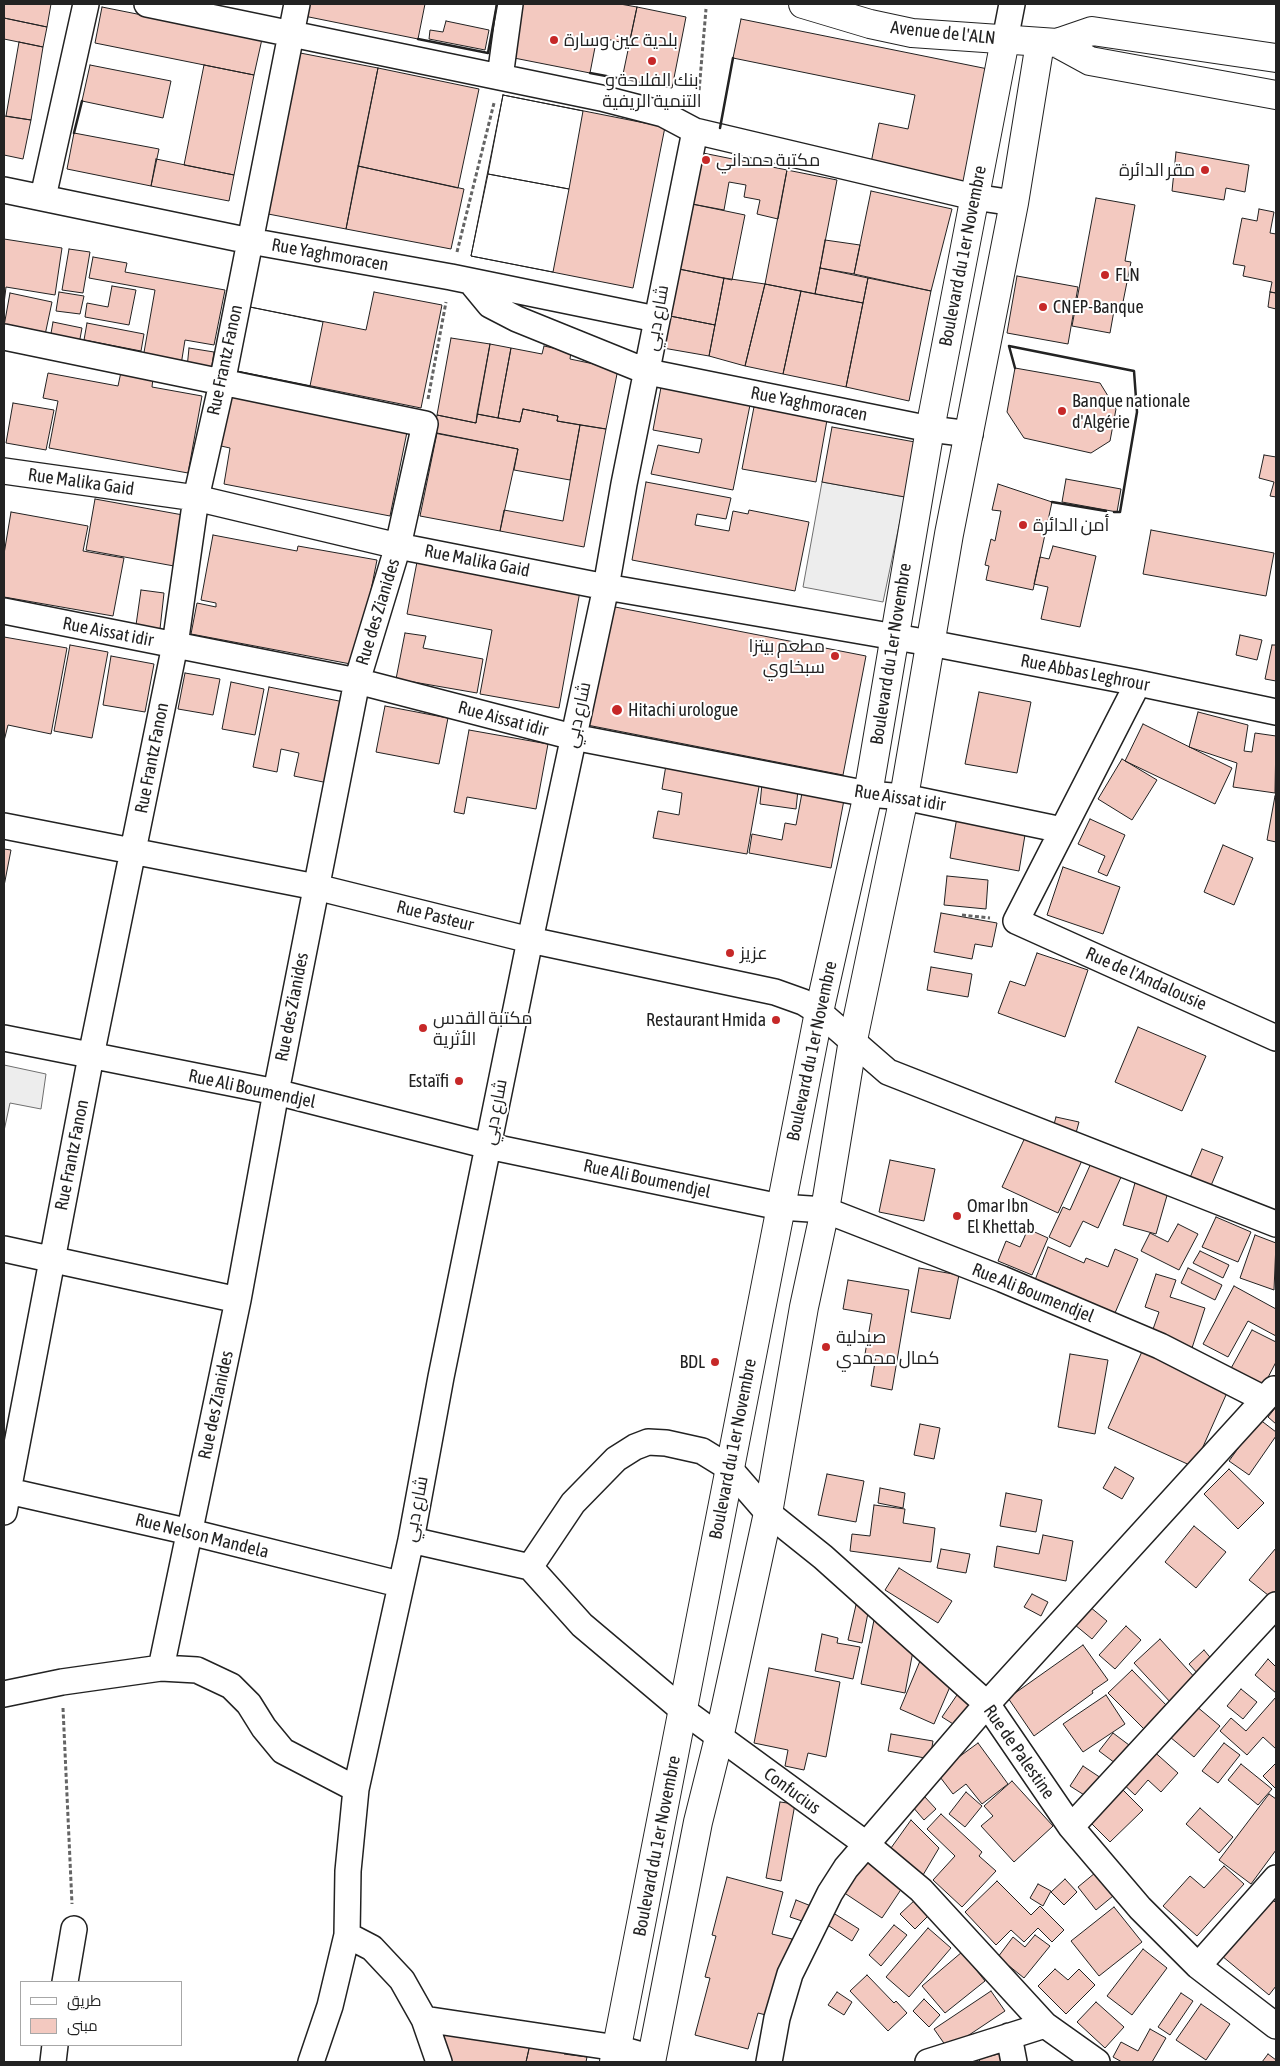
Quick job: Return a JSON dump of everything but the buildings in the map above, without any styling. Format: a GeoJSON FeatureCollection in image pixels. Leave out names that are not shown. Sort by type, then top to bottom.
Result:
{"type":"FeatureCollection","features":[{"type":"Feature","properties":{"kind":"main road","name":"Avenue de l'ALN"},"geometry":{"type":"LineString","coordinates":[[803,4],[870,24],[912,33],[1048,43]]}},
{"type":"Feature","properties":{"kind":"main road"},"geometry":{"type":"LineString","coordinates":[[1048,43],[1092,31],[1276,58]]}},
{"type":"Feature","properties":{"kind":"main road","name":"Boulevard du 1er Novembre"},"geometry":{"type":"LineString","coordinates":[[615,2055],[684,1711],[728,1467],[819,1012],[868,794],[893,636],[930,428],[1005,40]]}},
{"type":"Feature","properties":{"kind":"main road","name":"Boulevard du 1er Novembre"},"geometry":{"type":"LineString","coordinates":[[651,2060],[698,1822],[719,1738],[768,1513],[804,1307],[825,1210],[853,1040],[904,797],[930,643],[1014,203],[1048,43]]}},
{"type":"Feature","properties":{"kind":"main road"},"geometry":{"type":"LineString","coordinates":[[1048,43],[1090,61],[1275,88]]}},
{"type":"Feature","properties":{"kind":"street"},"geometry":{"type":"LineString","coordinates":[[43,197],[86,4]]}},
{"type":"Feature","properties":{"kind":"street"},"geometry":{"type":"LineString","coordinates":[[147,4],[292,32],[645,108],[663,114],[695,131],[974,197],[1014,203]]}},
{"type":"Feature","properties":{"kind":"street","name":"Rue Frantz Fanon"},"geometry":{"type":"LineString","coordinates":[[5,1498],[175,645],[196,498],[222,383],[297,4]]}},
{"type":"Feature","properties":{"kind":"street"},"geometry":{"type":"LineString","coordinates":[[500,76],[510,4]]}},
{"type":"Feature","properties":{"kind":"street"},"geometry":{"type":"LineString","coordinates":[[1005,40],[1012,4]]}},
{"type":"Feature","properties":{"kind":"street","name":"شارع دبي"},"geometry":{"type":"LineString","coordinates":[[312,2062],[330,2006],[347,1935],[348,1872],[356,1789],[385,1665],[400,1584],[411,1540],[441,1377],[530,940],[606,587],[624,484],[648,372],[656,319],[695,131]]}},
{"type":"Feature","properties":{"kind":"street","name":"Rue Yaghmoracen"},"geometry":{"type":"LineString","coordinates":[[4,190],[250,241],[461,279],[656,319]]}},
{"type":"Feature","properties":{"kind":"street","name":"Rue Yaghmoracen"},"geometry":{"type":"LineString","coordinates":[[461,279],[490,305],[517,319],[648,372],[930,428],[970,434]]}},
{"type":"Feature","properties":{"kind":"street"},"geometry":{"type":"LineString","coordinates":[[5,343],[222,383],[425,424]]}},
{"type":"Feature","properties":{"kind":"street","name":"Rue des Zianides"},"geometry":{"type":"LineString","coordinates":[[161,1668],[238,1300],[276,1092],[357,681],[398,546],[425,424]]}},
{"type":"Feature","properties":{"kind":"street","name":"Rue Malika Gaid"},"geometry":{"type":"LineString","coordinates":[[4,471],[196,498],[398,546],[606,587],[893,636]]}},
{"type":"Feature","properties":{"kind":"street","name":"Rue Aissat idir"},"geometry":{"type":"LineString","coordinates":[[4,611],[357,681],[573,737],[868,794],[904,797],[1062,830]]}},
{"type":"Feature","properties":{"kind":"street","name":"Rue Abbas Leghrour"},"geometry":{"type":"LineString","coordinates":[[893,636],[1138,683],[1276,712]]}},
{"type":"Feature","properties":{"kind":"street"},"geometry":{"type":"LineString","coordinates":[[1062,830],[1138,683]]}},
{"type":"Feature","properties":{"kind":"street","name":"Rue Pasteur"},"geometry":{"type":"LineString","coordinates":[[4,826],[316,887],[530,940],[775,992],[803,1002],[819,1012],[853,1040],[871,1060],[888,1072],[1276,1224]]}},
{"type":"Feature","properties":{"kind":"street","name":"Rue de l'Andalousie"},"geometry":{"type":"LineString","coordinates":[[1062,830],[1016,921],[1276,1038]]}},
{"type":"Feature","properties":{"kind":"street","name":"Rue Ali Boumendjel"},"geometry":{"type":"LineString","coordinates":[[4,1038],[276,1092],[488,1146],[780,1207],[825,1210],[1002,1279],[1270,1393]]}},
{"type":"Feature","properties":{"kind":"street"},"geometry":{"type":"LineString","coordinates":[[4,1249],[238,1300]]}},
{"type":"Feature","properties":{"kind":"street"},"geometry":{"type":"LineString","coordinates":[[769,2062],[777,2018],[790,1974],[830,1893],[846,1868],[988,1704],[1270,1393]]}},
{"type":"Feature","properties":{"kind":"street","name":"Rue de Palestine"},"geometry":{"type":"LineString","coordinates":[[530,1566],[573,1503],[616,1459],[635,1447],[648,1442],[666,1443],[702,1451],[728,1467],[768,1513],[823,1557],[988,1704],[1071,1827],[1140,1908],[1198,1966],[1276,2026]]}},
{"type":"Feature","properties":{"kind":"street","name":"Rue Nelson Mandela"},"geometry":{"type":"LineString","coordinates":[[5,1498],[190,1532],[400,1584]]}},
{"type":"Feature","properties":{"kind":"street"},"geometry":{"type":"LineString","coordinates":[[411,1540],[530,1566]]}},
{"type":"Feature","properties":{"kind":"street","name":"Confucius"},"geometry":{"type":"LineString","coordinates":[[530,1566],[582,1624],[684,1711],[866,1844],[922,1890],[1045,2025],[1097,2062]]}},
{"type":"Feature","properties":{"kind":"street"},"geometry":{"type":"LineString","coordinates":[[1071,1827],[1276,1606]]}},
{"type":"Feature","properties":{"kind":"street"},"geometry":{"type":"LineString","coordinates":[[4,1694],[62,1682],[161,1668],[197,1670],[231,1686],[249,1704],[264,1728],[283,1751],[356,1789]]}},
{"type":"Feature","properties":{"kind":"street"},"geometry":{"type":"LineString","coordinates":[[1198,1966],[1276,1878]]}},
{"type":"Feature","properties":{"kind":"street"},"geometry":{"type":"LineString","coordinates":[[65,1981],[74,1929]]}},
{"type":"Feature","properties":{"kind":"street"},"geometry":{"type":"LineString","coordinates":[[347,1935],[372,1948],[402,1980],[424,2019],[439,2062]]}},
{"type":"Feature","properties":{"kind":"street"},"geometry":{"type":"LineString","coordinates":[[424,2019],[651,2060]]}},
{"type":"Feature","properties":{"kind":"street"},"geometry":{"type":"LineString","coordinates":[[928,2062],[1045,2025]]}},
{"type":"Feature","properties":{"kind":"street"},"geometry":{"type":"LineString","coordinates":[[1009,2036],[1014,2062]]}},
{"type":"Feature","properties":{"kind":"street"},"geometry":{"type":"LineString","coordinates":[[53,2062],[56,2046]]}},
{"type":"Feature","properties":{"kind":"path"},"geometry":{"type":"LineString","coordinates":[[695,131],[706,9]]}},
{"type":"Feature","properties":{"kind":"path"},"geometry":{"type":"LineString","coordinates":[[425,424],[425,412],[461,279],[500,76]]}},
{"type":"Feature","properties":{"kind":"path"},"geometry":{"type":"LineString","coordinates":[[62,1682],[74,1929]]}},
{"type":"Feature","properties":{"kind":"shaded area"},"geometry":{"type":"Polygon","coordinates":[[[822,482],[905,497],[883,602],[803,587],[822,482]]]}},
{"type":"Feature","properties":{"kind":"shaded area"},"geometry":{"type":"Polygon","coordinates":[[[4,1065],[46,1074],[41,1109],[10,1103],[4,1131],[4,1065]]]}},
{"type":"Feature","properties":{"kind":"wall"},"geometry":{"type":"LineString","coordinates":[[418,39],[488,53],[497,4]]}},
{"type":"Feature","properties":{"kind":"wall"},"geometry":{"type":"LineString","coordinates":[[720,128],[733,58]]}},
{"type":"Feature","properties":{"kind":"wall"},"geometry":{"type":"LineString","coordinates":[[590,73],[622,79]]}},
{"type":"Feature","properties":{"kind":"wall"},"geometry":{"type":"LineString","coordinates":[[74,133],[82,101]]}},
{"type":"Feature","properties":{"kind":"wall"},"geometry":{"type":"LineString","coordinates":[[1015,368],[1009,346],[1134,371],[1137,412],[1120,512],[1114,512]]}},
{"type":"Feature","properties":{"kind":"wall"},"geometry":{"type":"LineString","coordinates":[[1052,502],[1106,511]]}},
{"type":"Feature","properties":{"kind":"place","name":"بلدية عين وسارة"},"geometry":{"type":"Point","coordinates":[554,40]}},
{"type":"Feature","properties":{"kind":"place","name":"بنك الفلاحة و التنمية الريفية"},"geometry":{"type":"Point","coordinates":[652,61]}},
{"type":"Feature","properties":{"kind":"place","name":"مكتبة حمداني"},"geometry":{"type":"Point","coordinates":[706,160]}},
{"type":"Feature","properties":{"kind":"place","name":"مقر الدائرة"},"geometry":{"type":"Point","coordinates":[1205,170]}},
{"type":"Feature","properties":{"kind":"place","name":"FLN"},"geometry":{"type":"Point","coordinates":[1105,275]}},
{"type":"Feature","properties":{"kind":"place","name":"CNEP-Banque"},"geometry":{"type":"Point","coordinates":[1043,307]}},
{"type":"Feature","properties":{"kind":"place","name":"Banque nationale d'Algérie"},"geometry":{"type":"Point","coordinates":[1062,411]}},
{"type":"Feature","properties":{"kind":"place","name":"أمن الدائرة"},"geometry":{"type":"Point","coordinates":[1023,525]}},
{"type":"Feature","properties":{"kind":"place","name":"مطعم بيتزا سبخاوي"},"geometry":{"type":"Point","coordinates":[835,656]}},
{"type":"Feature","properties":{"kind":"place","name":"Hitachi urologue"},"geometry":{"type":"Point","coordinates":[617,710]}},
{"type":"Feature","properties":{"kind":"place","name":"عزيز"},"geometry":{"type":"Point","coordinates":[730,953]}},
{"type":"Feature","properties":{"kind":"place","name":"Restaurant Hmida"},"geometry":{"type":"Point","coordinates":[776,1020]}},
{"type":"Feature","properties":{"kind":"place","name":"مكتبة القدس الأثرية"},"geometry":{"type":"Point","coordinates":[423,1028]}},
{"type":"Feature","properties":{"kind":"place","name":"Estaïfi"},"geometry":{"type":"Point","coordinates":[459,1081]}},
{"type":"Feature","properties":{"kind":"place","name":"Omar Ibn El Khettab"},"geometry":{"type":"Point","coordinates":[957,1216]}},
{"type":"Feature","properties":{"kind":"place","name":"صيدلية كمال محمدي"},"geometry":{"type":"Point","coordinates":[826,1347]}},
{"type":"Feature","properties":{"kind":"place","name":"BDL"},"geometry":{"type":"Point","coordinates":[715,1362]}}]}
